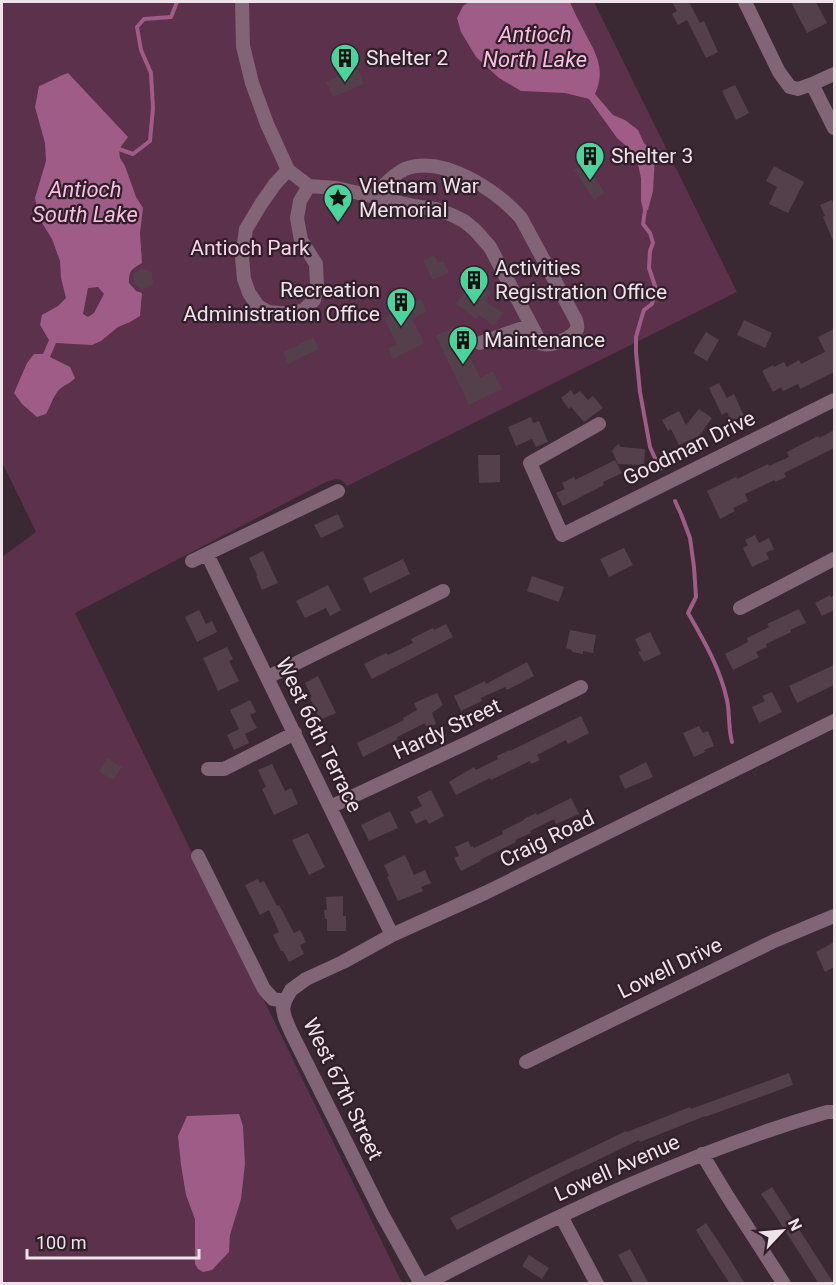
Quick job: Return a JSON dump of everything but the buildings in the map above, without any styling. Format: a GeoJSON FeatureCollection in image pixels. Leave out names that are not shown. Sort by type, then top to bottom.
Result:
{"type":"FeatureCollection","features":[{"type":"Feature","properties":{"kind":"street"},"geometry":{"type":"LineString","coordinates":[[242,2],[243,46],[252,83],[267,124],[288,170],[309,186],[337,188],[414,206],[436,209],[452,215],[475,230],[490,247],[540,342],[546,345],[558,343],[576,330],[578,326],[576,320],[521,218],[489,189],[456,173],[421,165],[400,171],[373,196]]}},
{"type":"Feature","properties":{"kind":"street"},"geometry":{"type":"LineString","coordinates":[[745,2],[779,72],[790,87],[798,88],[812,84],[834,74]]}},
{"type":"Feature","properties":{"kind":"street"},"geometry":{"type":"LineString","coordinates":[[812,84],[834,128]]}},
{"type":"Feature","properties":{"kind":"street"},"geometry":{"type":"LineString","coordinates":[[288,170],[275,184],[246,229],[242,257],[244,279],[249,293],[258,306],[268,312],[291,314],[304,310],[314,300],[317,285],[316,264],[301,240],[297,218],[300,201],[309,186]]}},
{"type":"Feature","properties":{"kind":"street"},"geometry":{"type":"LineString","coordinates":[[480,343],[531,325]]}},
{"type":"Feature","properties":{"kind":"street","name":"Goodman Drive"},"geometry":{"type":"LineString","coordinates":[[599,424],[530,463],[562,535],[834,400]]}},
{"type":"Feature","properties":{"kind":"street"},"geometry":{"type":"LineString","coordinates":[[192,561],[338,491]]}},
{"type":"Feature","properties":{"kind":"street","name":"West 66th Terrace"},"geometry":{"type":"LineString","coordinates":[[207,554],[392,935]]}},
{"type":"Feature","properties":{"kind":"street"},"geometry":{"type":"LineString","coordinates":[[740,608],[834,559]]}},
{"type":"Feature","properties":{"kind":"street"},"geometry":{"type":"LineString","coordinates":[[268,677],[442,591]]}},
{"type":"Feature","properties":{"kind":"street","name":"Hardy Street"},"geometry":{"type":"LineString","coordinates":[[330,807],[581,687]]}},
{"type":"Feature","properties":{"kind":"street","name":"Craig Road"},"geometry":{"type":"LineString","coordinates":[[285,1001],[287,994],[298,984],[392,935],[485,893],[834,721]]}},
{"type":"Feature","properties":{"kind":"street"},"geometry":{"type":"LineString","coordinates":[[208,769],[224,770],[295,733]]}},
{"type":"Feature","properties":{"kind":"street","name":"West 67th Street"},"geometry":{"type":"LineString","coordinates":[[198,856],[264,989],[273,999],[285,1001],[283,1009],[291,1032],[381,1214],[423,1284]]}},
{"type":"Feature","properties":{"kind":"street","name":"Lowell Drive"},"geometry":{"type":"LineString","coordinates":[[526,1062],[774,941],[834,916]]}},
{"type":"Feature","properties":{"kind":"street","name":"Lowell Avenue"},"geometry":{"type":"LineString","coordinates":[[423,1284],[640,1179],[702,1154],[800,1120],[834,1112]]}},
{"type":"Feature","properties":{"kind":"street"},"geometry":{"type":"LineString","coordinates":[[702,1154],[784,1284]]}},
{"type":"Feature","properties":{"kind":"street"},"geometry":{"type":"LineString","coordinates":[[561,1216],[597,1284]]}},
{"type":"Feature","properties":{"kind":"green space","name":"Antioch Park"},"geometry":{"type":"Polygon","coordinates":[[[2,2],[594,2],[737,292],[347,486],[337,479],[324,483],[75,613],[402,1283],[2,1283],[2,557],[36,532],[2,462],[2,2]]]}},
{"type":"Feature","properties":{"kind":"water","name":"Antioch North Lake"},"geometry":{"type":"Polygon","coordinates":[[[469,2],[570,2],[597,57],[600,75],[595,94],[613,115],[625,120],[638,130],[644,143],[655,156],[653,191],[648,210],[643,210],[641,201],[641,178],[637,160],[632,151],[617,138],[589,99],[565,93],[521,91],[499,78],[476,57],[461,32],[457,18],[463,6],[469,2]]]}},
{"type":"Feature","properties":{"kind":"water","name":"Antioch South Lake"},"geometry":{"type":"Polygon","coordinates":[[[68,73],[128,137],[119,149],[120,158],[143,208],[140,233],[142,263],[135,267],[129,275],[129,283],[136,291],[142,293],[140,316],[118,327],[101,341],[92,345],[56,343],[50,357],[70,367],[75,378],[58,391],[46,414],[37,417],[22,404],[14,393],[27,363],[34,354],[43,354],[49,340],[40,325],[42,315],[58,306],[66,298],[60,261],[52,239],[39,218],[35,198],[46,161],[45,143],[35,107],[39,86],[68,73]],[[98,287],[88,288],[83,314],[88,317],[94,313],[104,294],[98,287]]]}},
{"type":"Feature","properties":{"kind":"water"},"geometry":{"type":"Polygon","coordinates":[[[239,1114],[243,1126],[245,1164],[241,1199],[230,1235],[229,1252],[212,1270],[203,1272],[195,1264],[195,1219],[186,1195],[178,1136],[187,1116],[239,1114]]]}},
{"type":"Feature","properties":{"kind":"waterway"},"geometry":{"type":"LineString","coordinates":[[119,149],[133,154],[150,141],[153,108],[151,73],[141,50],[137,27],[144,19],[171,17],[177,2]]}},
{"type":"Feature","properties":{"kind":"waterway"},"geometry":{"type":"LineString","coordinates":[[645,210],[643,224],[650,233],[653,243],[649,268],[656,289],[652,304],[644,310],[642,316],[636,337],[636,352],[640,392],[650,447],[660,469]]}},
{"type":"Feature","properties":{"kind":"waterway"},"geometry":{"type":"LineString","coordinates":[[675,501],[690,538],[694,567],[696,597],[688,613],[711,655],[724,688],[732,742]]}},
{"type":"Feature","properties":{"kind":"place","name":"Shelter 2"},"geometry":{"type":"Point","coordinates":[345,84]}},
{"type":"Feature","properties":{"kind":"place","name":"Shelter 3"},"geometry":{"type":"Point","coordinates":[590,182]}},
{"type":"Feature","properties":{"kind":"place","name":"Vietnam War Memorial"},"geometry":{"type":"Point","coordinates":[338,224]}},
{"type":"Feature","properties":{"kind":"place","name":"Activities Registration Office"},"geometry":{"type":"Point","coordinates":[474,306]}},
{"type":"Feature","properties":{"kind":"place","name":"Recreation Administration Office"},"geometry":{"type":"Point","coordinates":[401,328]}},
{"type":"Feature","properties":{"kind":"place","name":"Maintenance"},"geometry":{"type":"Point","coordinates":[463,366]}}]}
